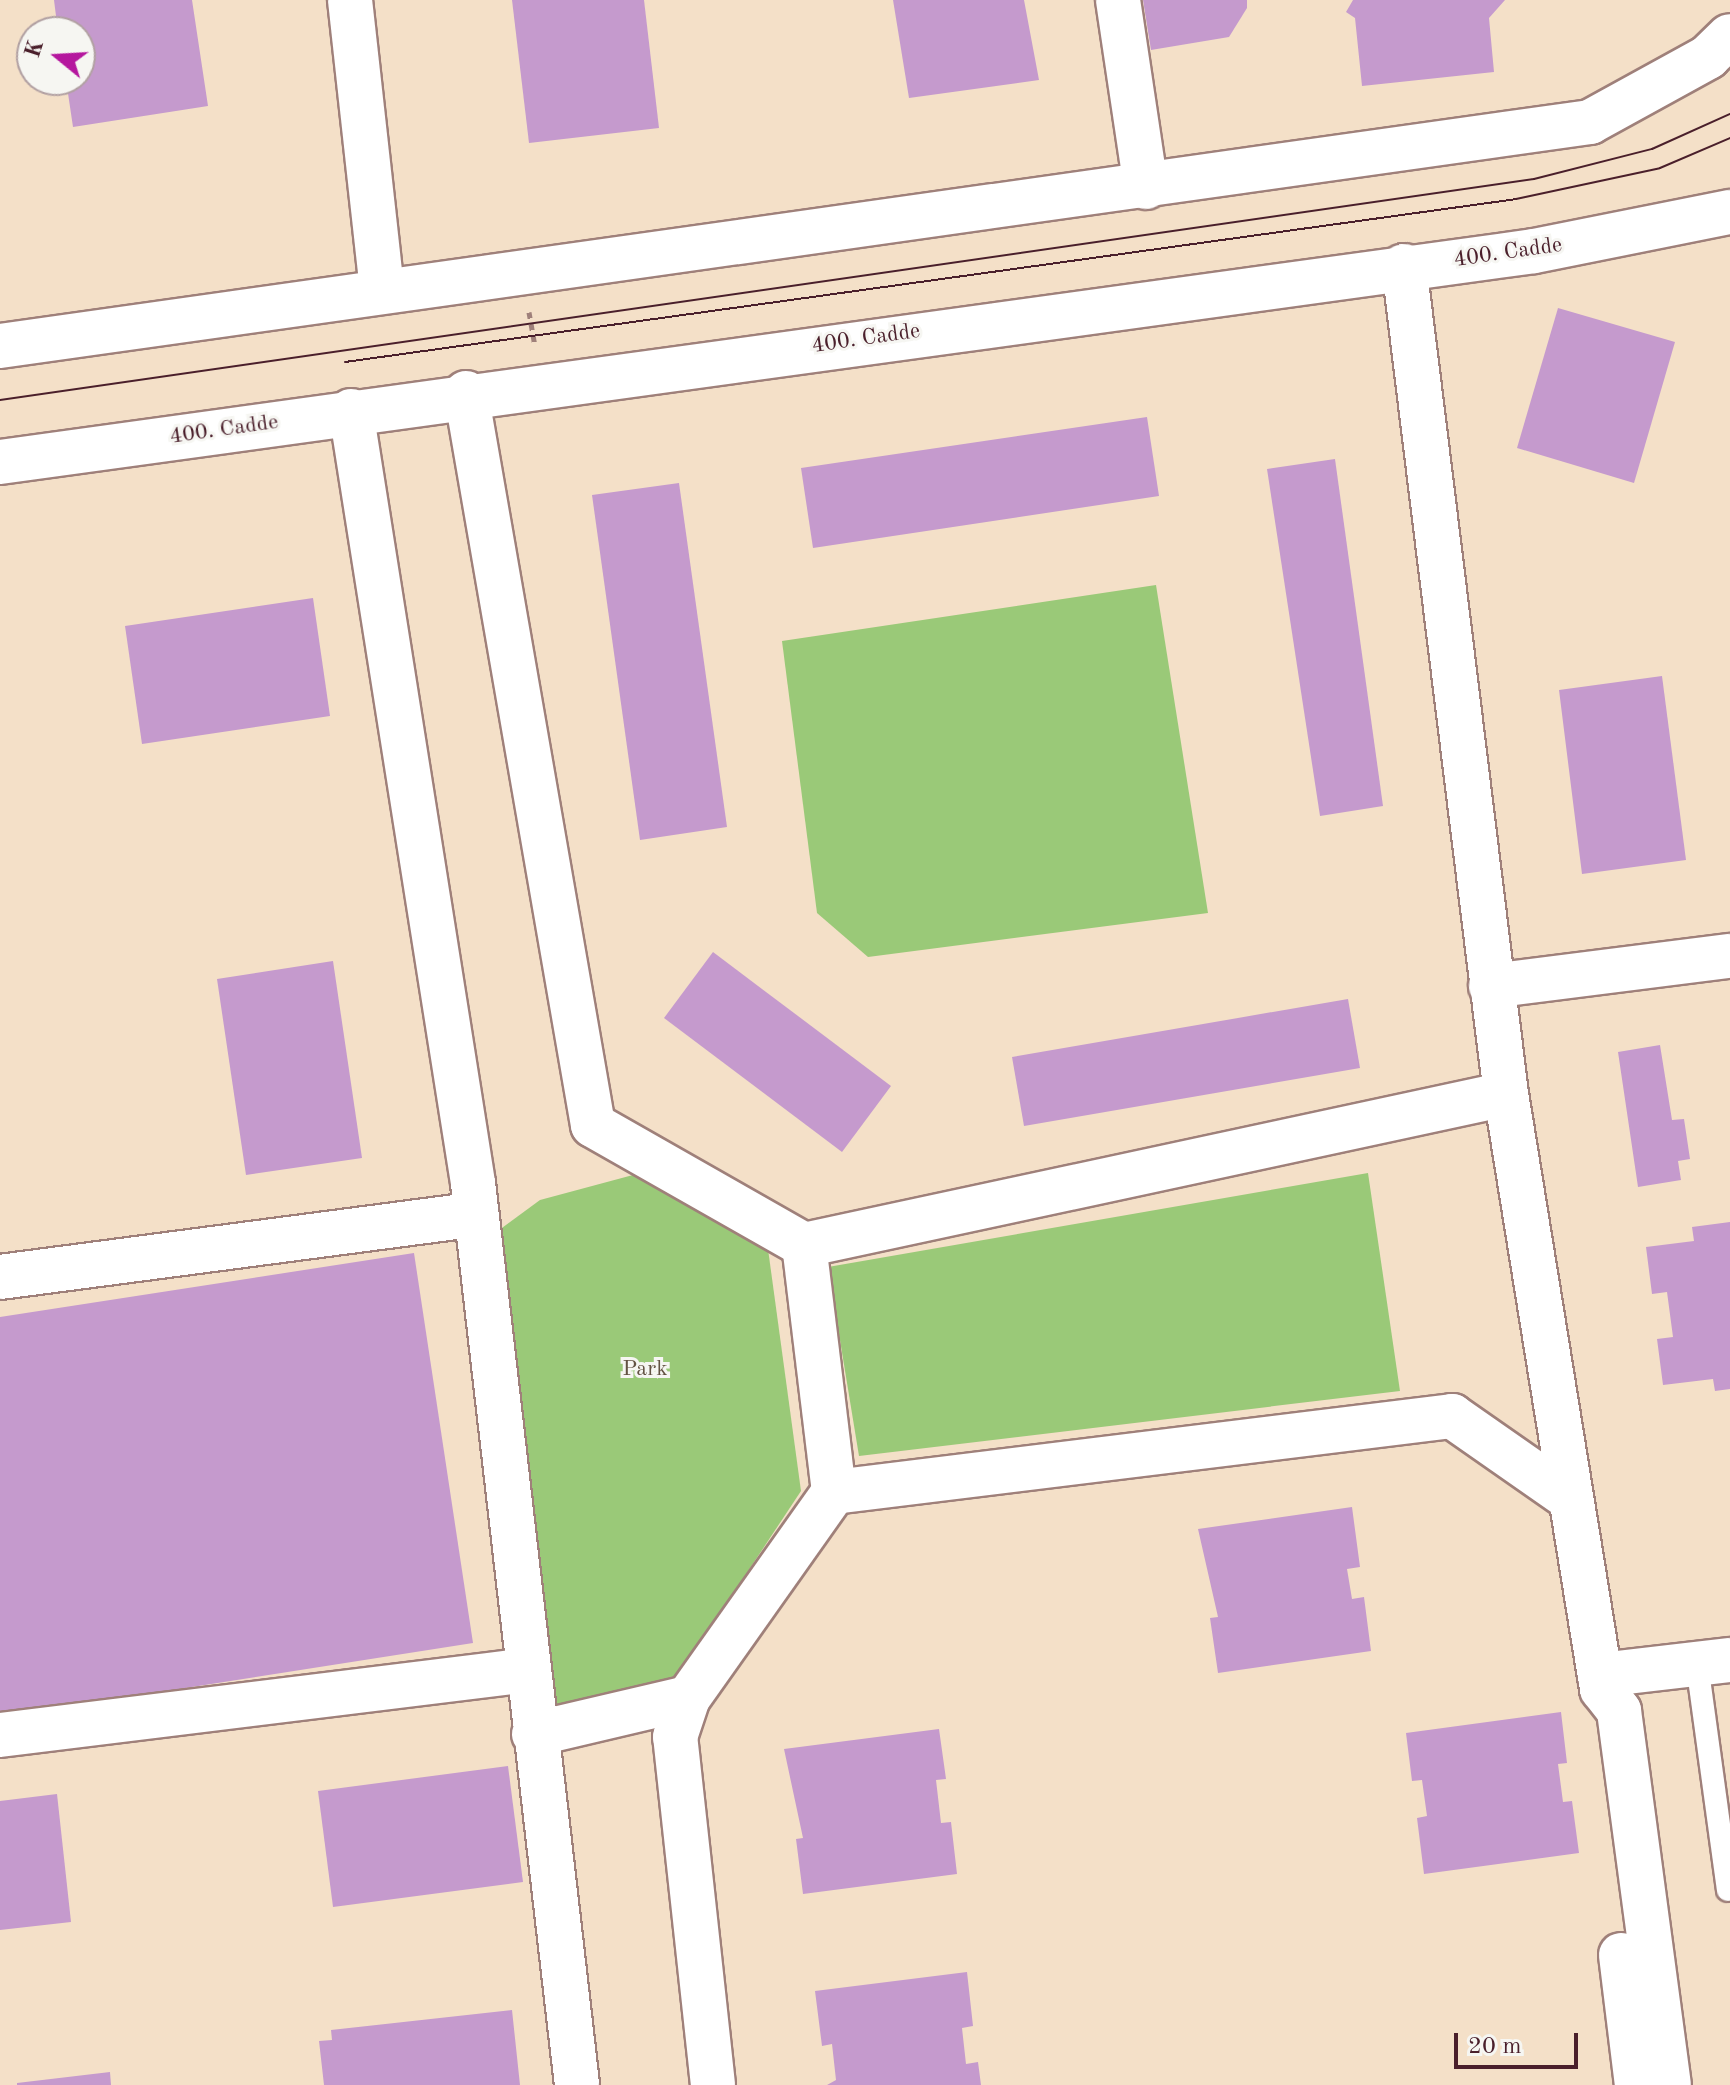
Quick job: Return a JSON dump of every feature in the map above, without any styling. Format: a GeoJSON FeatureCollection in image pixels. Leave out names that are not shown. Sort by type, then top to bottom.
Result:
{"type":"FeatureCollection","features":[{"type":"Feature","properties":{"kind":"street"},"geometry":{"type":"LineString","coordinates":[[350,0],[382,290]]}},
{"type":"Feature","properties":{"kind":"street"},"geometry":{"type":"LineString","coordinates":[[1118,0],[1146,187]]}},
{"type":"Feature","properties":{"kind":"street"},"geometry":{"type":"LineString","coordinates":[[0,346],[520,270],[1146,187],[1590,122],[1645,95],[1730,36]]}},
{"type":"Feature","properties":{"kind":"street","name":"400. Cadde"},"geometry":{"type":"LineString","coordinates":[[0,462],[543,382],[1667,230],[1730,212]]}},
{"type":"Feature","properties":{"kind":"street"},"geometry":{"type":"LineString","coordinates":[[1667,230],[1730,239]]}},
{"type":"Feature","properties":{"kind":"street"},"geometry":{"type":"LineString","coordinates":[[1404,266],[1506,1094],[1601,1682],[1619,1711],[1669,2085]]}},
{"type":"Feature","properties":{"kind":"street"},"geometry":{"type":"LineString","coordinates":[[466,393],[593,1125],[804,1245],[1506,1094]]}},
{"type":"Feature","properties":{"kind":"street"},"geometry":{"type":"LineString","coordinates":[[351,411],[476,1214],[577,2085]]}},
{"type":"Feature","properties":{"kind":"street"},"geometry":{"type":"LineString","coordinates":[[1491,986],[1730,956]]}},
{"type":"Feature","properties":{"kind":"street"},"geometry":{"type":"LineString","coordinates":[[0,1277],[476,1214]]}},
{"type":"Feature","properties":{"kind":"street"},"geometry":{"type":"LineString","coordinates":[[713,2085],[675,1737],[688,1698],[834,1492],[804,1245]]}},
{"type":"Feature","properties":{"kind":"street"},"geometry":{"type":"LineString","coordinates":[[834,1492],[1452,1416],[1571,1499]]}},
{"type":"Feature","properties":{"kind":"street"},"geometry":{"type":"LineString","coordinates":[[1601,1682],[1714,1662]]}},
{"type":"Feature","properties":{"kind":"street"},"geometry":{"type":"LineString","coordinates":[[0,1735],[529,1670]]}},
{"type":"Feature","properties":{"kind":"street"},"geometry":{"type":"LineString","coordinates":[[1601,1682],[1591,1716],[1637,2085]]}},
{"type":"Feature","properties":{"kind":"street"},"geometry":{"type":"LineString","coordinates":[[534,1734],[688,1698]]}},
{"type":"Feature","properties":{"kind":"lane"},"geometry":{"type":"LineString","coordinates":[[1714,1662],[1728,1890]]}},
{"type":"Feature","properties":{"kind":"path"},"geometry":{"type":"LineString","coordinates":[[520,270],[543,382]]}},
{"type":"Feature","properties":{"kind":"green space"},"geometry":{"type":"Polygon","coordinates":[[[1156,585],[1208,913],[868,957],[817,913],[782,641],[1156,585]]]}},
{"type":"Feature","properties":{"kind":"green space"},"geometry":{"type":"Polygon","coordinates":[[[1368,1173],[1400,1391],[859,1456],[828,1267],[1368,1173]]]}},
{"type":"Feature","properties":{"kind":"green space","name":"Park"},"geometry":{"type":"Polygon","coordinates":[[[633,1175],[768,1249],[801,1491],[678,1677],[550,1708],[487,1239],[540,1200],[633,1175]]]}},
{"type":"Feature","properties":{"kind":"building"},"geometry":{"type":"Polygon","coordinates":[[[54,0],[192,0],[208,106],[73,127],[68,96],[96,96],[96,16],[56,16],[54,0]]]}},
{"type":"Feature","properties":{"kind":"building"},"geometry":{"type":"Polygon","coordinates":[[[512,0],[644,0],[659,128],[529,143],[512,0]]]}},
{"type":"Feature","properties":{"kind":"building"},"geometry":{"type":"Polygon","coordinates":[[[893,0],[1024,0],[1039,80],[909,98],[893,0]]]}},
{"type":"Feature","properties":{"kind":"building"},"geometry":{"type":"Polygon","coordinates":[[[1143,0],[1247,0],[1247,8],[1229,37],[1151,50],[1143,0]]]}},
{"type":"Feature","properties":{"kind":"building"},"geometry":{"type":"Polygon","coordinates":[[[1353,0],[1505,0],[1489,18],[1494,72],[1362,86],[1355,18],[1346,12],[1353,0]]]}},
{"type":"Feature","properties":{"kind":"building"},"geometry":{"type":"Polygon","coordinates":[[[1558,308],[1675,342],[1634,483],[1517,448],[1558,308]]]}},
{"type":"Feature","properties":{"kind":"building"},"geometry":{"type":"Polygon","coordinates":[[[1147,417],[1159,496],[813,548],[801,468],[1147,417]]]}},
{"type":"Feature","properties":{"kind":"building"},"geometry":{"type":"Polygon","coordinates":[[[1335,459],[1383,806],[1320,816],[1267,469],[1335,459]]]}},
{"type":"Feature","properties":{"kind":"building"},"geometry":{"type":"Polygon","coordinates":[[[679,483],[727,827],[640,840],[592,495],[679,483]]]}},
{"type":"Feature","properties":{"kind":"building"},"geometry":{"type":"Polygon","coordinates":[[[313,598],[330,716],[142,744],[125,626],[313,598]]]}},
{"type":"Feature","properties":{"kind":"building"},"geometry":{"type":"Polygon","coordinates":[[[1662,676],[1686,860],[1582,874],[1559,690],[1662,676]]]}},
{"type":"Feature","properties":{"kind":"building"},"geometry":{"type":"Polygon","coordinates":[[[713,952],[891,1086],[842,1152],[664,1018],[713,952]]]}},
{"type":"Feature","properties":{"kind":"building"},"geometry":{"type":"Polygon","coordinates":[[[333,961],[362,1158],[246,1175],[217,979],[333,961]]]}},
{"type":"Feature","properties":{"kind":"building"},"geometry":{"type":"Polygon","coordinates":[[[1348,999],[1360,1068],[1024,1126],[1012,1057],[1348,999]]]}},
{"type":"Feature","properties":{"kind":"building"},"geometry":{"type":"Polygon","coordinates":[[[1660,1045],[1672,1120],[1684,1119],[1690,1159],[1678,1161],[1681,1180],[1638,1187],[1618,1052],[1660,1045]]]}},
{"type":"Feature","properties":{"kind":"building"},"geometry":{"type":"Polygon","coordinates":[[[1730,1222],[1730,1389],[1715,1391],[1713,1379],[1663,1385],[1657,1339],[1673,1337],[1667,1292],[1652,1294],[1646,1247],[1694,1241],[1692,1227],[1730,1222]]]}},
{"type":"Feature","properties":{"kind":"building"},"geometry":{"type":"Polygon","coordinates":[[[414,1253],[473,1643],[0,1717],[0,1317],[414,1253]]]}},
{"type":"Feature","properties":{"kind":"building"},"geometry":{"type":"Polygon","coordinates":[[[1352,1507],[1360,1567],[1347,1569],[1352,1599],[1364,1597],[1371,1651],[1218,1673],[1210,1618],[1218,1617],[1198,1529],[1352,1507]]]}},
{"type":"Feature","properties":{"kind":"building"},"geometry":{"type":"Polygon","coordinates":[[[1561,1712],[1567,1763],[1558,1764],[1563,1802],[1572,1801],[1579,1853],[1424,1874],[1417,1818],[1427,1816],[1422,1780],[1412,1781],[1406,1733],[1561,1712]]]}},
{"type":"Feature","properties":{"kind":"building"},"geometry":{"type":"Polygon","coordinates":[[[939,1729],[946,1779],[936,1780],[941,1823],[951,1822],[957,1874],[803,1894],[796,1839],[803,1838],[784,1749],[939,1729]]]}},
{"type":"Feature","properties":{"kind":"building"},"geometry":{"type":"Polygon","coordinates":[[[508,1766],[523,1882],[333,1907],[318,1791],[508,1766]]]}},
{"type":"Feature","properties":{"kind":"building"},"geometry":{"type":"Polygon","coordinates":[[[57,1794],[71,1922],[0,1930],[0,1801],[57,1794]]]}},
{"type":"Feature","properties":{"kind":"building"},"geometry":{"type":"Polygon","coordinates":[[[967,1972],[973,2026],[962,2028],[966,2064],[978,2062],[981,2085],[827,2085],[836,2080],[832,2044],[822,2046],[815,1991],[967,1972]]]}},
{"type":"Feature","properties":{"kind":"building"},"geometry":{"type":"Polygon","coordinates":[[[512,2010],[520,2085],[324,2085],[319,2041],[332,2040],[331,2030],[512,2010]]]}},
{"type":"Feature","properties":{"kind":"building"},"geometry":{"type":"Polygon","coordinates":[[[110,2072],[111,2085],[17,2085],[17,2083],[110,2072]]]}},
{"type":"Feature","properties":{"kind":"tram line"},"geometry":{"type":"LineString","coordinates":[[0,400],[1534,179],[1652,149],[1730,114]]}},
{"type":"Feature","properties":{"kind":"tram line"},"geometry":{"type":"LineString","coordinates":[[345,362],[1516,199],[1660,168],[1730,138]]}}]}
